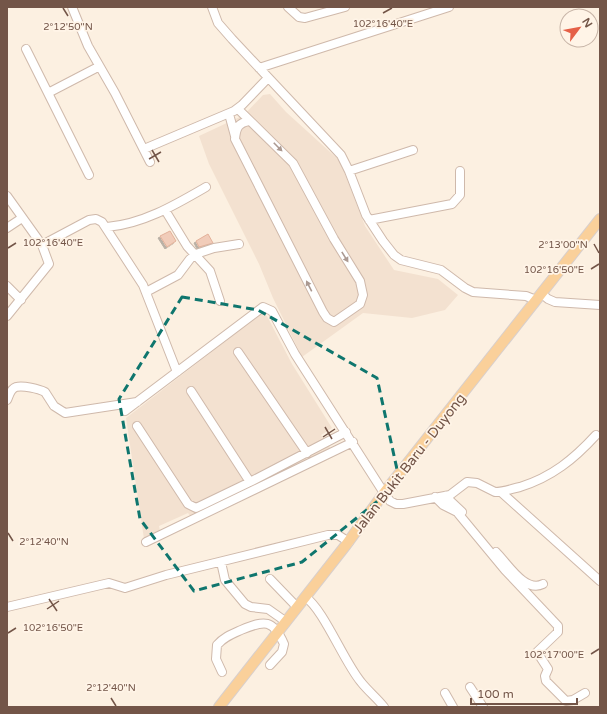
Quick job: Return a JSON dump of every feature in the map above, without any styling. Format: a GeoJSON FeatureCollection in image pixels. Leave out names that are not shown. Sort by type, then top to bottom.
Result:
{"type":"FeatureCollection","features":[{"type":"Feature","properties":{"kind":"main road","name":"Jalan Bukit Baru - Duyong"},"geometry":{"type":"LineString","coordinates":[[219,707],[285,621],[349,542],[384,493],[600,219]]}},
{"type":"Feature","properties":{"kind":"street"},"geometry":{"type":"LineString","coordinates":[[72,7],[98,66],[115,93],[150,162]]}},
{"type":"Feature","properties":{"kind":"street"},"geometry":{"type":"LineString","coordinates":[[212,7],[218,23],[268,78],[336,148],[349,170],[369,220],[386,246],[401,260],[441,270],[464,288],[473,292],[538,296],[555,302],[600,305]]}},
{"type":"Feature","properties":{"kind":"street"},"geometry":{"type":"LineString","coordinates":[[288,7],[299,16],[305,18],[346,7]]}},
{"type":"Feature","properties":{"kind":"street"},"geometry":{"type":"LineString","coordinates":[[259,68],[449,7]]}},
{"type":"Feature","properties":{"kind":"street"},"geometry":{"type":"LineString","coordinates":[[26,49],[88,175]]}},
{"type":"Feature","properties":{"kind":"street"},"geometry":{"type":"LineString","coordinates":[[48,93],[98,66]]}},
{"type":"Feature","properties":{"kind":"street"},"geometry":{"type":"LineString","coordinates":[[144,149],[238,109],[268,78]]}},
{"type":"Feature","properties":{"kind":"street"},"geometry":{"type":"LineString","coordinates":[[229,114],[235,139],[323,312],[330,321],[334,322],[339,320],[360,304],[363,295],[360,281],[334,240],[294,163],[238,109]]}},
{"type":"Feature","properties":{"kind":"street"},"geometry":{"type":"LineString","coordinates":[[235,139],[236,130],[239,126],[249,121]]}},
{"type":"Feature","properties":{"kind":"street"},"geometry":{"type":"LineString","coordinates":[[349,170],[413,150]]}},
{"type":"Feature","properties":{"kind":"street"},"geometry":{"type":"LineString","coordinates":[[369,220],[452,204],[460,195],[460,172]]}},
{"type":"Feature","properties":{"kind":"street"},"geometry":{"type":"LineString","coordinates":[[107,227],[133,223],[165,210],[206,187]]}},
{"type":"Feature","properties":{"kind":"street"},"geometry":{"type":"LineString","coordinates":[[7,196],[42,245],[49,264],[7,316]]}},
{"type":"Feature","properties":{"kind":"street"},"geometry":{"type":"LineString","coordinates":[[165,210],[187,246],[196,254],[210,271],[220,301]]}},
{"type":"Feature","properties":{"kind":"street"},"geometry":{"type":"LineString","coordinates":[[7,228],[22,218]]}},
{"type":"Feature","properties":{"kind":"street"},"geometry":{"type":"LineString","coordinates":[[42,245],[89,220],[96,219],[107,227],[146,292],[177,372]]}},
{"type":"Feature","properties":{"kind":"street"},"geometry":{"type":"LineString","coordinates":[[146,292],[178,275],[190,258],[196,254],[214,248],[239,244]]}},
{"type":"Feature","properties":{"kind":"street"},"geometry":{"type":"LineString","coordinates":[[7,286],[21,300]]}},
{"type":"Feature","properties":{"kind":"street"},"geometry":{"type":"LineString","coordinates":[[125,411],[258,309],[268,308],[276,317],[295,354],[384,493],[390,501],[396,504],[416,502],[445,496],[455,492],[467,482],[472,481],[490,491],[501,492],[526,485],[552,474],[577,455],[596,434]]}},
{"type":"Feature","properties":{"kind":"street"},"geometry":{"type":"LineString","coordinates":[[238,352],[307,453]]}},
{"type":"Feature","properties":{"kind":"street"},"geometry":{"type":"LineString","coordinates":[[7,400],[11,391],[15,387],[20,387],[45,392],[54,406],[65,412],[139,401]]}},
{"type":"Feature","properties":{"kind":"street"},"geometry":{"type":"LineString","coordinates":[[191,391],[250,482]]}},
{"type":"Feature","properties":{"kind":"street"},"geometry":{"type":"LineString","coordinates":[[137,426],[186,501],[192,507],[202,506],[346,432]]}},
{"type":"Feature","properties":{"kind":"street"},"geometry":{"type":"LineString","coordinates":[[146,542],[352,442]]}},
{"type":"Feature","properties":{"kind":"street"},"geometry":{"type":"LineString","coordinates":[[501,492],[600,581]]}},
{"type":"Feature","properties":{"kind":"street"},"geometry":{"type":"LineString","coordinates":[[445,496],[454,502],[492,548],[522,580],[531,586],[543,584]]}},
{"type":"Feature","properties":{"kind":"street"},"geometry":{"type":"LineString","coordinates":[[435,497],[443,505],[457,512],[505,570],[537,602],[558,626],[558,632],[537,652],[548,669],[545,676],[546,681],[566,701],[573,700],[585,693]]}},
{"type":"Feature","properties":{"kind":"street"},"geometry":{"type":"LineString","coordinates":[[7,607],[109,583],[125,588],[328,535],[338,535],[349,542]]}},
{"type":"Feature","properties":{"kind":"street"},"geometry":{"type":"LineString","coordinates":[[221,562],[225,580],[245,604],[251,607],[268,609],[285,621]]}},
{"type":"Feature","properties":{"kind":"street"},"geometry":{"type":"LineString","coordinates":[[270,579],[297,607]]}},
{"type":"Feature","properties":{"kind":"street"},"geometry":{"type":"LineString","coordinates":[[305,597],[314,605],[343,657],[361,682],[384,707]]}},
{"type":"Feature","properties":{"kind":"street"},"geometry":{"type":"LineString","coordinates":[[222,672],[216,659],[215,652],[217,645],[222,640],[260,623],[268,624],[278,631],[284,644],[282,652],[270,665]]}},
{"type":"Feature","properties":{"kind":"street"},"geometry":{"type":"LineString","coordinates":[[470,688],[483,707]]}},
{"type":"Feature","properties":{"kind":"street"},"geometry":{"type":"LineString","coordinates":[[445,693],[453,707]]}},
{"type":"Feature","properties":{"kind":"highlighted area"},"geometry":{"type":"Polygon","coordinates":[[[182,297],[258,310],[377,378],[400,483],[302,562],[194,591],[140,519],[119,399],[182,297]]]}},
{"type":"Feature","properties":{"kind":"shaded area"},"geometry":{"type":"Polygon","coordinates":[[[270,94],[286,112],[340,161],[365,226],[394,270],[438,279],[458,295],[445,310],[412,318],[363,313],[302,357],[273,298],[259,264],[209,164],[199,136],[244,115],[263,95],[270,94]]]}},
{"type":"Feature","properties":{"kind":"shaded area"},"geometry":{"type":"Polygon","coordinates":[[[261,314],[267,316],[292,364],[332,428],[321,435],[331,449],[191,517],[188,513],[159,526],[160,531],[144,539],[126,418],[261,314]]]}},
{"type":"Feature","properties":{"kind":"building"},"geometry":{"type":"Polygon","coordinates":[[[170,231],[176,241],[167,247],[160,236],[170,231]]]}},
{"type":"Feature","properties":{"kind":"building"},"geometry":{"type":"Polygon","coordinates":[[[208,234],[213,243],[199,247],[196,241],[208,234]]]}}]}
